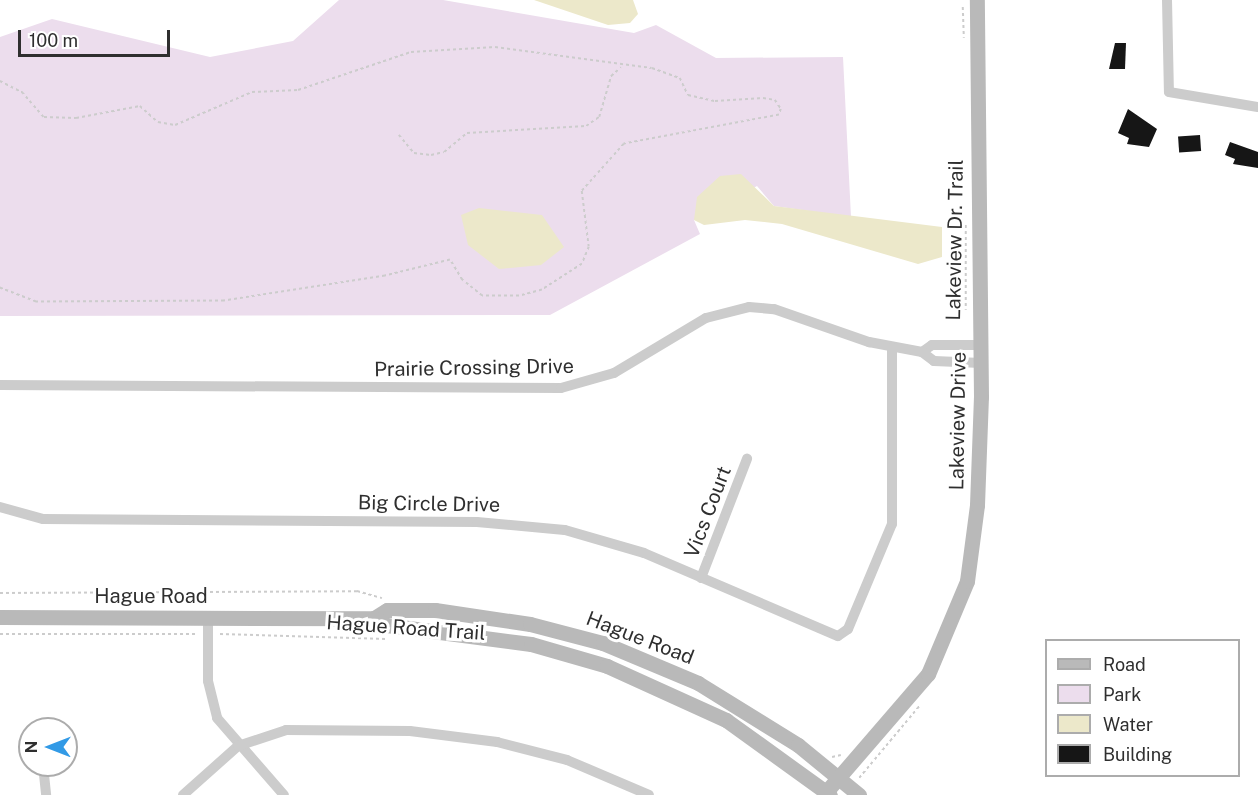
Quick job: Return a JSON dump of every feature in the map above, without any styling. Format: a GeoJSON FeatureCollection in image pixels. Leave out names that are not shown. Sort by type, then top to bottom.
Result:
{"type":"FeatureCollection","features":[{"type":"Feature","properties":{"kind":"main road","name":"Lakeview Drive"},"geometry":{"type":"LineString","coordinates":[[826,794],[928,674],[961,604],[977,505],[981,363],[976,0]]}},
{"type":"Feature","properties":{"kind":"main road","name":"Hague Road"},"geometry":{"type":"LineString","coordinates":[[374,618],[387,610],[456,612],[603,644],[727,699],[840,778],[859,795]]}},
{"type":"Feature","properties":{"kind":"main road","name":"Hague Road"},"geometry":{"type":"LineString","coordinates":[[0,617],[374,618],[386,625],[531,644],[607,666],[726,720],[826,794]]}},
{"type":"Feature","properties":{"kind":"street"},"geometry":{"type":"LineString","coordinates":[[1167,0],[1169,92],[1258,107]]}},
{"type":"Feature","properties":{"kind":"street","name":"Prairie Crossing Drive"},"geometry":{"type":"LineString","coordinates":[[0,385],[561,388],[614,373],[721,311],[749,307],[774,309],[892,348],[922,352],[934,361],[981,363]]}},
{"type":"Feature","properties":{"kind":"street","name":"Prairie Crossing Drive"},"geometry":{"type":"LineString","coordinates":[[922,352],[932,345],[981,345]]}},
{"type":"Feature","properties":{"kind":"street","name":"Big Circle Drive"},"geometry":{"type":"LineString","coordinates":[[0,507],[43,519],[531,525],[596,538],[701,578],[838,636],[848,629],[892,524],[892,348]]}},
{"type":"Feature","properties":{"kind":"street","name":"Vics Court"},"geometry":{"type":"LineString","coordinates":[[701,578],[747,459]]}},
{"type":"Feature","properties":{"kind":"street"},"geometry":{"type":"LineString","coordinates":[[208,617],[209,695],[217,718],[238,746],[284,795]]}},
{"type":"Feature","properties":{"kind":"street"},"geometry":{"type":"LineString","coordinates":[[183,795],[238,746],[275,731],[448,734],[545,754],[628,790],[649,795]]}},
{"type":"Feature","properties":{"kind":"street"},"geometry":{"type":"LineString","coordinates":[[45,777],[46,795]]}},
{"type":"Feature","properties":{"kind":"path"},"geometry":{"type":"LineString","coordinates":[[964,0],[965,45]]}},
{"type":"Feature","properties":{"kind":"path"},"geometry":{"type":"LineString","coordinates":[[0,81],[22,92],[44,117],[76,118],[140,105],[158,122],[175,125],[252,92],[298,90],[411,52],[495,46],[551,50],[621,67],[669,72],[680,78],[688,95],[716,101],[762,98],[775,100],[781,109],[779,115],[624,144],[582,191],[589,247],[582,264],[542,290],[501,299],[482,296],[462,280],[450,260],[385,276],[224,301],[36,302],[0,288]]}},
{"type":"Feature","properties":{"kind":"path"},"geometry":{"type":"LineString","coordinates":[[399,135],[414,153],[430,155],[444,152],[467,133],[586,126],[599,117],[611,76],[621,67]]}},
{"type":"Feature","properties":{"kind":"path","name":"Lakeview Dr. Trail"},"geometry":{"type":"LineString","coordinates":[[968,218],[969,316]]}},
{"type":"Feature","properties":{"kind":"path"},"geometry":{"type":"LineString","coordinates":[[0,634],[186,633]]}},
{"type":"Feature","properties":{"kind":"path","name":"Hague Road Trail"},"geometry":{"type":"LineString","coordinates":[[224,634],[397,639]]}},
{"type":"Feature","properties":{"kind":"path"},"geometry":{"type":"LineString","coordinates":[[831,757],[843,754]]}},
{"type":"Feature","properties":{"kind":"green space"},"geometry":{"type":"Polygon","coordinates":[[[339,0],[443,0],[634,33],[656,25],[716,58],[843,57],[851,217],[774,206],[757,186],[694,220],[700,234],[550,315],[0,316],[0,37],[52,19],[210,57],[293,41],[339,0]]]}},
{"type":"Feature","properties":{"kind":"water"},"geometry":{"type":"Polygon","coordinates":[[[534,0],[633,0],[638,14],[630,23],[608,25],[534,0]]]}},
{"type":"Feature","properties":{"kind":"water"},"geometry":{"type":"Polygon","coordinates":[[[741,174],[774,206],[942,227],[942,257],[918,264],[782,224],[745,220],[704,225],[694,220],[697,197],[720,176],[741,174]]]}},
{"type":"Feature","properties":{"kind":"water"},"geometry":{"type":"Polygon","coordinates":[[[479,208],[542,215],[564,247],[541,265],[499,269],[468,245],[461,215],[479,208]]]}},
{"type":"Feature","properties":{"kind":"building"},"geometry":{"type":"Polygon","coordinates":[[[1115,43],[1126,43],[1125,69],[1109,69],[1115,43]]]}},
{"type":"Feature","properties":{"kind":"building"},"geometry":{"type":"Polygon","coordinates":[[[1128,109],[1157,129],[1149,147],[1127,144],[1129,138],[1118,133],[1128,109]]]}},
{"type":"Feature","properties":{"kind":"building"},"geometry":{"type":"Polygon","coordinates":[[[1200,135],[1201,151],[1179,152],[1178,137],[1200,135]]]}},
{"type":"Feature","properties":{"kind":"building"},"geometry":{"type":"Polygon","coordinates":[[[1230,142],[1258,152],[1258,168],[1233,164],[1235,159],[1225,155],[1230,142]]]}}]}
